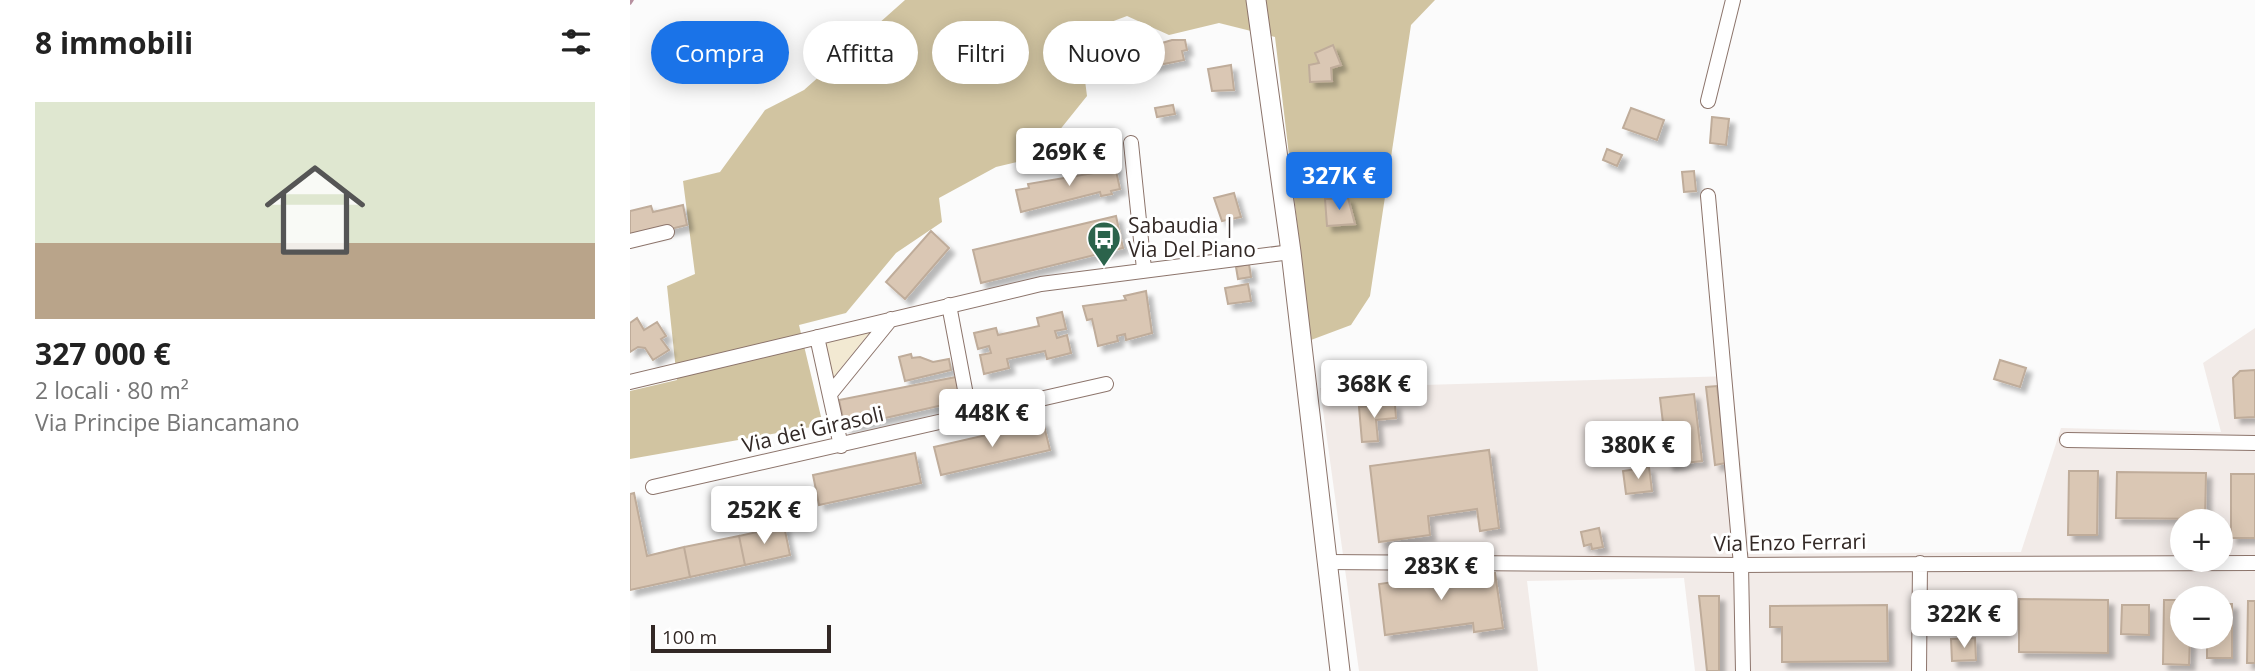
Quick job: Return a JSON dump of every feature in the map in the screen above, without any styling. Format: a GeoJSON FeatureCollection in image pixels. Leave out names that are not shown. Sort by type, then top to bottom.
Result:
{"type":"FeatureCollection","features":[{"type":"Feature","properties":{"kind":"street"},"geometry":{"type":"LineString","coordinates":[[1256,0],[1291,252],[1340,671]]}},
{"type":"Feature","properties":{"kind":"street"},"geometry":{"type":"LineString","coordinates":[[1708,101],[1733,0]]}},
{"type":"Feature","properties":{"kind":"street"},"geometry":{"type":"LineString","coordinates":[[1131,143],[1144,269]]}},
{"type":"Feature","properties":{"kind":"street"},"geometry":{"type":"LineString","coordinates":[[1708,196],[1741,565],[1743,671]]}},
{"type":"Feature","properties":{"kind":"street"},"geometry":{"type":"LineString","coordinates":[[630,241],[667,232]]}},
{"type":"Feature","properties":{"kind":"street"},"geometry":{"type":"LineString","coordinates":[[630,382],[1057,281],[1291,252]]}},
{"type":"Feature","properties":{"kind":"street"},"geometry":{"type":"LineString","coordinates":[[948,305],[970,416]]}},
{"type":"Feature","properties":{"kind":"street"},"geometry":{"type":"LineString","coordinates":[[830,394],[891,319]]}},
{"type":"Feature","properties":{"kind":"street"},"geometry":{"type":"LineString","coordinates":[[817,337],[841,446]]}},
{"type":"Feature","properties":{"kind":"street","name":"Via dei Girasoli"},"geometry":{"type":"LineString","coordinates":[[653,488],[1106,384]]}},
{"type":"Feature","properties":{"kind":"street"},"geometry":{"type":"LineString","coordinates":[[2067,440],[2255,443]]}},
{"type":"Feature","properties":{"kind":"street","name":"Via Enzo Ferrari"},"geometry":{"type":"LineString","coordinates":[[1326,562],[1741,565],[2255,563]]}},
{"type":"Feature","properties":{"kind":"street"},"geometry":{"type":"LineString","coordinates":[[1919,671],[1920,563]]}},
{"type":"Feature","properties":{"kind":"shaded area"},"geometry":{"type":"Polygon","coordinates":[[[905,0],[1435,0],[1411,25],[1370,296],[1351,325],[1311,340],[1275,37],[1219,23],[1169,35],[1165,33],[1165,21],[1138,21],[1127,16],[1114,21],[1043,21],[1043,84],[1085,84],[1087,96],[1038,157],[996,167],[939,198],[942,222],[896,253],[846,313],[799,325],[823,425],[630,459],[630,391],[677,380],[667,286],[695,274],[683,181],[720,172],[765,110],[811,84],[918,84],[918,21],[881,21],[905,0]]]}},
{"type":"Feature","properties":{"kind":"shaded area"},"geometry":{"type":"Polygon","coordinates":[[[2255,328],[2255,671],[1695,671],[1684,578],[1527,581],[1538,671],[1359,671],[1320,388],[1732,376],[1750,554],[2021,552],[2061,428],[2221,432],[2203,363],[2255,328]]]}},
{"type":"Feature","properties":{"kind":"shaded area"},"geometry":{"type":"Polygon","coordinates":[[[872,330],[832,379],[825,343],[872,330]]]}},
{"type":"Feature","properties":{"kind":"building"},"geometry":{"type":"Polygon","coordinates":[[[1185,40],[1187,50],[1182,51],[1184,60],[1165,64],[1165,42],[1185,40]]]}},
{"type":"Feature","properties":{"kind":"building"},"geometry":{"type":"Polygon","coordinates":[[[1333,45],[1341,65],[1331,68],[1332,81],[1310,82],[1309,65],[1319,63],[1315,53],[1333,45]]]}},
{"type":"Feature","properties":{"kind":"building"},"geometry":{"type":"Polygon","coordinates":[[[1231,65],[1234,90],[1212,91],[1208,69],[1231,65]]]}},
{"type":"Feature","properties":{"kind":"building"},"geometry":{"type":"Polygon","coordinates":[[[1173,105],[1175,114],[1157,117],[1155,108],[1173,105]]]}},
{"type":"Feature","properties":{"kind":"building"},"geometry":{"type":"Polygon","coordinates":[[[1631,108],[1664,120],[1657,140],[1623,128],[1631,108]]]}},
{"type":"Feature","properties":{"kind":"building"},"geometry":{"type":"Polygon","coordinates":[[[1712,117],[1729,119],[1726,145],[1710,143],[1712,117]]]}},
{"type":"Feature","properties":{"kind":"building"},"geometry":{"type":"Polygon","coordinates":[[[1607,149],[1622,155],[1617,166],[1603,160],[1607,149]]]}},
{"type":"Feature","properties":{"kind":"building"},"geometry":{"type":"Polygon","coordinates":[[[1108,164],[1108,167],[1115,166],[1120,189],[1111,191],[1112,194],[1101,196],[1100,192],[1021,212],[1016,190],[1029,188],[1028,184],[1094,173],[1092,167],[1108,164]]]}},
{"type":"Feature","properties":{"kind":"building"},"geometry":{"type":"Polygon","coordinates":[[[1694,171],[1696,191],[1684,192],[1682,172],[1694,171]]]}},
{"type":"Feature","properties":{"kind":"building"},"geometry":{"type":"Polygon","coordinates":[[[1234,193],[1241,217],[1222,221],[1214,198],[1234,193]]]}},
{"type":"Feature","properties":{"kind":"building"},"geometry":{"type":"Polygon","coordinates":[[[1348,198],[1355,224],[1327,226],[1325,199],[1348,198]]]}},
{"type":"Feature","properties":{"kind":"building"},"geometry":{"type":"Polygon","coordinates":[[[683,205],[687,225],[654,233],[630,234],[630,211],[651,206],[653,212],[683,205]]]}},
{"type":"Feature","properties":{"kind":"building"},"geometry":{"type":"Polygon","coordinates":[[[1116,216],[1123,248],[981,283],[973,250],[1116,216]]]}},
{"type":"Feature","properties":{"kind":"building"},"geometry":{"type":"Polygon","coordinates":[[[931,231],[949,248],[905,299],[886,282],[931,231]]]}},
{"type":"Feature","properties":{"kind":"building"},"geometry":{"type":"Polygon","coordinates":[[[1249,264],[1251,277],[1238,279],[1236,267],[1249,264]]]}},
{"type":"Feature","properties":{"kind":"building"},"geometry":{"type":"Polygon","coordinates":[[[1248,284],[1251,301],[1228,304],[1225,288],[1248,284]]]}},
{"type":"Feature","properties":{"kind":"building"},"geometry":{"type":"Polygon","coordinates":[[[1146,291],[1152,333],[1126,340],[1125,334],[1117,336],[1118,341],[1098,346],[1092,319],[1087,320],[1083,306],[1126,300],[1124,296],[1146,291]]]}},
{"type":"Feature","properties":{"kind":"building"},"geometry":{"type":"Polygon","coordinates":[[[1062,312],[1066,329],[1055,331],[1057,338],[1067,335],[1071,353],[1047,359],[1045,351],[1007,359],[1009,368],[984,374],[980,355],[991,353],[989,346],[978,349],[974,333],[996,328],[998,335],[1039,326],[1037,318],[1062,312]]]}},
{"type":"Feature","properties":{"kind":"building"},"geometry":{"type":"Polygon","coordinates":[[[637,318],[644,330],[657,322],[666,336],[661,339],[669,350],[653,360],[645,348],[638,347],[630,352],[630,323],[637,318]]]}},
{"type":"Feature","properties":{"kind":"building"},"geometry":{"type":"Polygon","coordinates":[[[911,354],[912,358],[920,357],[933,362],[949,359],[951,370],[905,381],[899,357],[911,354]]]}},
{"type":"Feature","properties":{"kind":"building"},"geometry":{"type":"Polygon","coordinates":[[[2000,360],[2026,368],[2020,387],[1994,379],[2000,360]]]}},
{"type":"Feature","properties":{"kind":"building"},"geometry":{"type":"Polygon","coordinates":[[[2255,370],[2255,417],[2235,418],[2233,378],[2240,371],[2255,370]]]}},
{"type":"Feature","properties":{"kind":"building"},"geometry":{"type":"Polygon","coordinates":[[[956,377],[961,401],[845,427],[839,400],[956,377]]]}},
{"type":"Feature","properties":{"kind":"building"},"geometry":{"type":"Polygon","coordinates":[[[1717,386],[1726,463],[1715,465],[1706,387],[1717,386]]]}},
{"type":"Feature","properties":{"kind":"building"},"geometry":{"type":"Polygon","coordinates":[[[1694,394],[1702,461],[1668,465],[1660,398],[1694,394]]]}},
{"type":"Feature","properties":{"kind":"building"},"geometry":{"type":"Polygon","coordinates":[[[1395,404],[1396,418],[1376,420],[1378,441],[1362,442],[1359,407],[1395,404]]]}},
{"type":"Feature","properties":{"kind":"building"},"geometry":{"type":"Polygon","coordinates":[[[1043,422],[1050,450],[941,475],[934,447],[1043,422]]]}},
{"type":"Feature","properties":{"kind":"building"},"geometry":{"type":"Polygon","coordinates":[[[1489,450],[1499,528],[1480,531],[1477,509],[1428,516],[1430,535],[1379,542],[1370,466],[1489,450]]]}},
{"type":"Feature","properties":{"kind":"building"},"geometry":{"type":"Polygon","coordinates":[[[915,453],[921,483],[819,505],[813,475],[915,453]]]}},
{"type":"Feature","properties":{"kind":"building"},"geometry":{"type":"Polygon","coordinates":[[[1649,467],[1652,491],[1626,494],[1623,471],[1649,467]]]}},
{"type":"Feature","properties":{"kind":"building"},"geometry":{"type":"Polygon","coordinates":[[[2069,471],[2098,471],[2097,535],[2068,535],[2069,471]]]}},
{"type":"Feature","properties":{"kind":"building"},"geometry":{"type":"Polygon","coordinates":[[[2117,472],[2206,473],[2205,509],[2170,509],[2170,519],[2116,518],[2117,472]]]}},
{"type":"Feature","properties":{"kind":"building"},"geometry":{"type":"Polygon","coordinates":[[[2231,474],[2255,474],[2255,538],[2233,538],[2231,474]]]}},
{"type":"Feature","properties":{"kind":"building"},"geometry":{"type":"Polygon","coordinates":[[[634,493],[647,556],[684,547],[690,577],[630,590],[630,494],[634,493]]]}},
{"type":"Feature","properties":{"kind":"building"},"geometry":{"type":"Polygon","coordinates":[[[784,526],[790,555],[745,565],[739,536],[784,526]]]}},
{"type":"Feature","properties":{"kind":"building"},"geometry":{"type":"Polygon","coordinates":[[[1599,528],[1603,547],[1592,549],[1591,544],[1584,546],[1581,532],[1599,528]]]}},
{"type":"Feature","properties":{"kind":"building"},"geometry":{"type":"Polygon","coordinates":[[[739,536],[745,565],[690,577],[684,547],[739,536]]]}},
{"type":"Feature","properties":{"kind":"building"},"geometry":{"type":"Polygon","coordinates":[[[1400,571],[1495,573],[1503,628],[1474,632],[1473,623],[1385,635],[1379,584],[1401,581],[1400,571]]]}},
{"type":"Feature","properties":{"kind":"building"},"geometry":{"type":"Polygon","coordinates":[[[1699,596],[1719,596],[1719,671],[1707,671],[1699,596]]]}},
{"type":"Feature","properties":{"kind":"building"},"geometry":{"type":"Polygon","coordinates":[[[1980,597],[1979,624],[1949,624],[1950,599],[1980,597]]]}},
{"type":"Feature","properties":{"kind":"building"},"geometry":{"type":"Polygon","coordinates":[[[2019,599],[2108,600],[2108,653],[2019,652],[2019,599]]]}},
{"type":"Feature","properties":{"kind":"building"},"geometry":{"type":"Polygon","coordinates":[[[2164,600],[2170,600],[2170,649],[2190,649],[2189,665],[2163,664],[2164,600]]]}},
{"type":"Feature","properties":{"kind":"building"},"geometry":{"type":"Polygon","coordinates":[[[2248,601],[2255,601],[2255,663],[2247,663],[2248,601]]]}},
{"type":"Feature","properties":{"kind":"building"},"geometry":{"type":"Polygon","coordinates":[[[1887,605],[1888,661],[1782,662],[1782,627],[1770,627],[1770,606],[1887,605]]]}},
{"type":"Feature","properties":{"kind":"building"},"geometry":{"type":"Polygon","coordinates":[[[2122,605],[2149,605],[2149,635],[2121,634],[2122,605]]]}},
{"type":"Feature","properties":{"kind":"building"},"geometry":{"type":"Polygon","coordinates":[[[1975,638],[1976,660],[1952,661],[1951,639],[1975,638]]]}},
{"type":"Feature","properties":{"kind":"building"},"geometry":{"type":"Polygon","coordinates":[[[2207,649],[2232,649],[2232,658],[2207,658],[2207,649]]]}},
{"type":"Feature","properties":{"kind":"place","name":"Sabaudia | Via Del Piano"},"geometry":{"type":"Point","coordinates":[1104,268]}}]}
